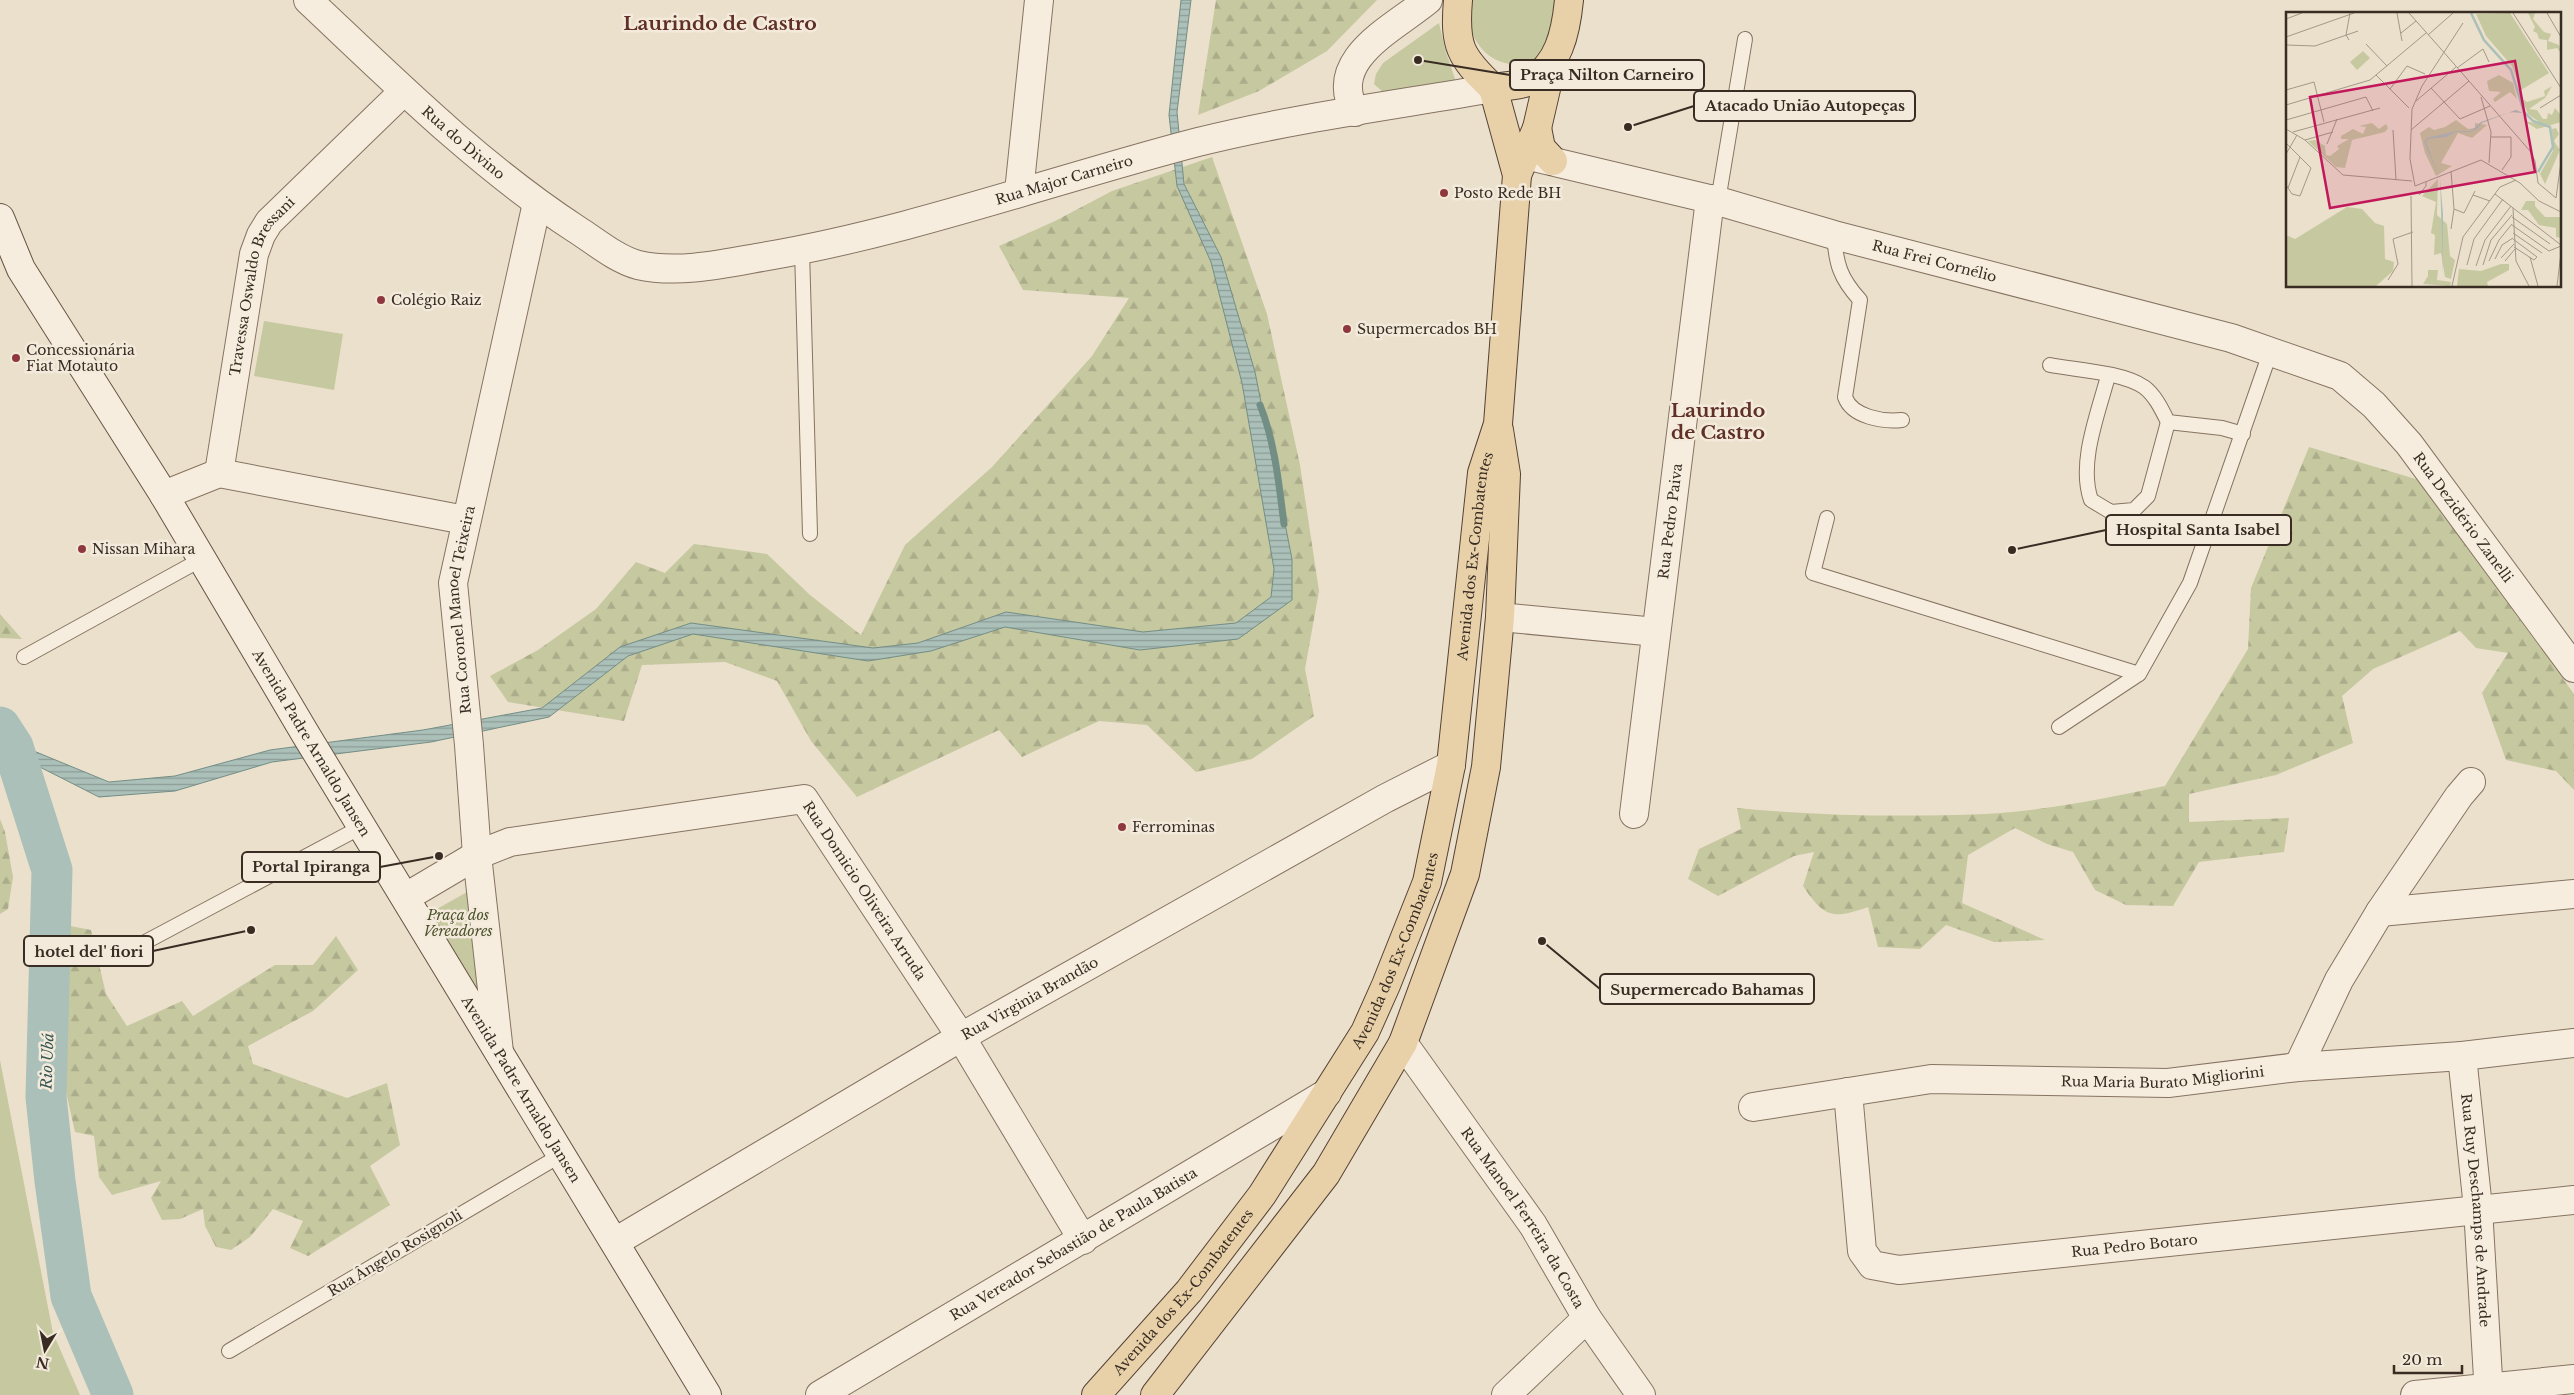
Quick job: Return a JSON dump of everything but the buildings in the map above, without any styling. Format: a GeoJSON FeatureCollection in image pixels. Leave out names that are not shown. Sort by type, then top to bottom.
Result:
{"type":"FeatureCollection","features":[{"type":"Feature","properties":{"kind":"main road"},"geometry":{"type":"LineString","coordinates":[[1458,0],[1459,46],[1470,67],[1493,88],[1526,82],[1544,72],[1552,63]]}},
{"type":"Feature","properties":{"kind":"main road","name":"Avenida dos Ex-Combatentes"},"geometry":{"type":"LineString","coordinates":[[1096,1395],[1189,1291],[1262,1195],[1365,1032],[1386,986],[1427,882],[1451,766],[1482,473],[1498,424],[1519,161],[1537,128],[1552,63],[1566,28],[1569,0]]}},
{"type":"Feature","properties":{"kind":"main road","name":"Avenida dos Ex-Combatentes"},"geometry":{"type":"LineString","coordinates":[[1493,88],[1519,161]]}},
{"type":"Feature","properties":{"kind":"main road"},"geometry":{"type":"LineString","coordinates":[[1537,128],[1541,148],[1553,161]]}},
{"type":"Feature","properties":{"kind":"main road","name":"Avenida dos Ex-Combatentes"},"geometry":{"type":"LineString","coordinates":[[1155,1395],[1326,1174],[1403,1043],[1465,874],[1486,767],[1500,617],[1506,474],[1498,424]]}},
{"type":"Feature","properties":{"kind":"street","name":"Rua do Divino"},"geometry":{"type":"LineString","coordinates":[[308,0],[404,91],[537,203],[610,251],[636,264]]}},
{"type":"Feature","properties":{"kind":"street"},"geometry":{"type":"LineString","coordinates":[[1019,192],[1039,0]]}},
{"type":"Feature","properties":{"kind":"street"},"geometry":{"type":"LineString","coordinates":[[1355,112],[1347,98],[1347,80],[1350,70],[1359,56],[1372,43],[1428,0]]}},
{"type":"Feature","properties":{"kind":"street","name":"Rua Major Carneiro"},"geometry":{"type":"LineString","coordinates":[[636,264],[663,268],[689,267],[802,250],[894,230],[1019,192],[1148,156],[1278,123],[1355,112],[1493,88]]}},
{"type":"Feature","properties":{"kind":"street","name":"Travessa Oswaldo Bressani"},"geometry":{"type":"LineString","coordinates":[[219,473],[254,254],[261,234],[281,210],[404,91]]}},
{"type":"Feature","properties":{"kind":"street","name":"Rua Frei Cornélio"},"geometry":{"type":"LineString","coordinates":[[1519,161],[1553,161],[1714,200],[1834,235],[2271,350],[2340,376]]}},
{"type":"Feature","properties":{"kind":"street","name":"Rua Pedro Paiva"},"geometry":{"type":"LineString","coordinates":[[1634,814],[1656,632],[1714,200]]}},
{"type":"Feature","properties":{"kind":"street","name":"Rua Coronel Manoel Teixeira"},"geometry":{"type":"LineString","coordinates":[[499,1052],[477,855],[469,745],[452,583],[537,203]]}},
{"type":"Feature","properties":{"kind":"street","name":"Avenida Padre Arnaldo Jansen"},"geometry":{"type":"LineString","coordinates":[[0,218],[21,269],[164,496],[306,735],[328,768],[708,1395]]}},
{"type":"Feature","properties":{"kind":"street","name":"Rua Dezidério Zanelli"},"geometry":{"type":"LineString","coordinates":[[2340,376],[2374,405],[2409,444],[2574,668]]}},
{"type":"Feature","properties":{"kind":"street"},"geometry":{"type":"LineString","coordinates":[[164,496],[219,473],[465,520]]}},
{"type":"Feature","properties":{"kind":"street"},"geometry":{"type":"LineString","coordinates":[[1500,617],[1656,632]]}},
{"type":"Feature","properties":{"kind":"street","name":"Rua Virginia Brandão"},"geometry":{"type":"LineString","coordinates":[[616,1242],[961,1037],[1386,798],[1451,766]]}},
{"type":"Feature","properties":{"kind":"street"},"geometry":{"type":"LineString","coordinates":[[2298,1068],[2339,980],[2380,912],[2459,796],[2471,782]]}},
{"type":"Feature","properties":{"kind":"street","name":"Rua Domicio Oliveira Arruda"},"geometry":{"type":"LineString","coordinates":[[477,855],[510,842],[804,799],[961,1037],[1083,1240]]}},
{"type":"Feature","properties":{"kind":"street"},"geometry":{"type":"LineString","coordinates":[[406,897],[477,855]]}},
{"type":"Feature","properties":{"kind":"street"},"geometry":{"type":"LineString","coordinates":[[2380,912],[2574,894]]}},
{"type":"Feature","properties":{"kind":"street","name":"Rua Manoel Ferreira da Costa"},"geometry":{"type":"LineString","coordinates":[[1403,1043],[1533,1225],[1587,1318],[1641,1395]]}},
{"type":"Feature","properties":{"kind":"street","name":"Rua Maria Burato Migliorini"},"geometry":{"type":"LineString","coordinates":[[1753,1107],[1931,1079],[2168,1083],[2298,1068],[2462,1056],[2574,1043]]}},
{"type":"Feature","properties":{"kind":"street","name":"Rua Ruy Deschamps de Andrade"},"geometry":{"type":"LineString","coordinates":[[2462,1056],[2478,1208],[2489,1391]]}},
{"type":"Feature","properties":{"kind":"street","name":"Rua Pedro Botaro"},"geometry":{"type":"LineString","coordinates":[[1848,1092],[1862,1251],[1872,1265],[1899,1270],[2478,1208],[2574,1200]]}},
{"type":"Feature","properties":{"kind":"street","name":"Rua Vereador Sebastião de Paula Batista"},"geometry":{"type":"LineString","coordinates":[[820,1395],[1327,1093]]}},
{"type":"Feature","properties":{"kind":"street"},"geometry":{"type":"LineString","coordinates":[[1506,1395],[1587,1318]]}},
{"type":"Feature","properties":{"kind":"street"},"geometry":{"type":"LineString","coordinates":[[2415,1395],[2489,1391],[2574,1379]]}},
{"type":"Feature","properties":{"kind":"lane"},"geometry":{"type":"LineString","coordinates":[[1714,200],[1745,39]]}},
{"type":"Feature","properties":{"kind":"lane"},"geometry":{"type":"LineString","coordinates":[[1834,235],[1838,266],[1846,285],[1860,300],[1845,397],[1851,408],[1856,412],[1894,421],[1902,420]]}},
{"type":"Feature","properties":{"kind":"lane"},"geometry":{"type":"LineString","coordinates":[[802,250],[810,534]]}},
{"type":"Feature","properties":{"kind":"lane"},"geometry":{"type":"LineString","coordinates":[[2059,727],[2139,674],[2190,583],[2244,434],[2271,350]]}},
{"type":"Feature","properties":{"kind":"lane"},"geometry":{"type":"LineString","coordinates":[[2050,365],[2108,376],[2144,387],[2158,402],[2168,422],[2148,496],[2134,510],[2111,512],[2091,500],[2085,484],[2086,465],[2108,376]]}},
{"type":"Feature","properties":{"kind":"lane"},"geometry":{"type":"LineString","coordinates":[[2168,422],[2222,428],[2244,434]]}},
{"type":"Feature","properties":{"kind":"lane"},"geometry":{"type":"LineString","coordinates":[[1826,518],[1813,572],[2139,674]]}},
{"type":"Feature","properties":{"kind":"lane"},"geometry":{"type":"LineString","coordinates":[[24,656],[202,559]]}},
{"type":"Feature","properties":{"kind":"lane"},"geometry":{"type":"LineString","coordinates":[[136,947],[363,826]]}},
{"type":"Feature","properties":{"kind":"lane","name":"Rua Ângelo Rosignoli"},"geometry":{"type":"LineString","coordinates":[[228,1351],[561,1154]]}},
{"type":"Feature","properties":{"kind":"green space"},"geometry":{"type":"Polygon","coordinates":[[[1216,0],[1377,0],[1327,51],[1259,91],[1198,115],[1216,0]]]}},
{"type":"Feature","properties":{"kind":"green space"},"geometry":{"type":"Polygon","coordinates":[[[1472,0],[1556,0],[1558,34],[1540,55],[1523,63],[1509,64],[1496,60],[1476,42],[1471,29],[1469,15],[1472,0]]]}},
{"type":"Feature","properties":{"kind":"green space"},"geometry":{"type":"Polygon","coordinates":[[[1439,23],[1456,82],[1383,92],[1374,84],[1376,74],[1383,63],[1439,23]]]}},
{"type":"Feature","properties":{"kind":"green space"},"geometry":{"type":"Polygon","coordinates":[[[1212,157],[1267,314],[1300,465],[1319,591],[1305,669],[1314,716],[1252,759],[1196,772],[1147,725],[1099,721],[1022,757],[999,730],[857,797],[811,741],[777,681],[725,662],[642,665],[624,721],[508,702],[490,676],[538,650],[596,609],[636,562],[665,573],[694,544],[767,554],[810,595],[861,635],[905,545],[992,467],[1092,356],[1129,298],[1023,290],[999,246],[1055,221],[1112,191],[1212,157]]]}},
{"type":"Feature","properties":{"kind":"green space"},"geometry":{"type":"Polygon","coordinates":[[[264,321],[343,334],[334,390],[254,376],[264,321]]]}},
{"type":"Feature","properties":{"kind":"green space"},"geometry":{"type":"Polygon","coordinates":[[[2309,447],[2419,480],[2574,694],[2574,790],[2556,771],[2506,760],[2482,693],[2508,653],[2476,648],[2460,631],[2373,669],[2342,696],[2353,743],[2276,775],[2189,794],[2189,822],[2289,818],[2284,852],[2199,862],[2173,906],[2126,905],[2095,890],[2073,852],[2047,844],[2015,828],[1968,855],[1962,903],[2045,940],[1994,942],[1946,925],[1920,949],[1878,947],[1868,907],[1846,914],[1830,913],[1823,910],[1817,904],[1803,886],[1814,852],[1794,856],[1718,896],[1688,879],[1699,849],[1741,829],[1737,808],[1861,815],[1985,814],[2053,807],[2165,786],[2248,649],[2251,588],[2309,447]]]}},
{"type":"Feature","properties":{"kind":"green space"},"geometry":{"type":"Polygon","coordinates":[[[0,614],[22,639],[0,638],[0,614]]]}},
{"type":"Feature","properties":{"kind":"green space"},"geometry":{"type":"Polygon","coordinates":[[[0,819],[5,832],[13,877],[8,909],[0,914],[0,819]]]}},
{"type":"Feature","properties":{"kind":"green space","name":"Praça dos Vereadores"},"geometry":{"type":"Polygon","coordinates":[[[476,887],[487,990],[478,995],[428,914],[476,887]]]}},
{"type":"Feature","properties":{"kind":"green space"},"geometry":{"type":"Polygon","coordinates":[[[65,925],[91,930],[106,994],[127,1026],[182,1001],[193,1016],[275,965],[313,965],[336,936],[358,970],[313,1011],[248,1046],[253,1064],[347,1098],[387,1083],[400,1145],[370,1166],[390,1205],[308,1256],[290,1248],[303,1221],[273,1209],[250,1237],[231,1250],[216,1247],[205,1226],[203,1209],[180,1219],[162,1220],[151,1198],[161,1181],[112,1195],[99,1177],[94,1136],[75,1132],[47,1007],[65,925]]]}},
{"type":"Feature","properties":{"kind":"green space"},"geometry":{"type":"Polygon","coordinates":[[[0,1060],[53,1333],[80,1395],[0,1395],[0,1060]]]}},
{"type":"Feature","properties":{"kind":"water"},"geometry":{"type":"Polygon","coordinates":[[[1181,0],[1191,0],[1177,112],[1184,184],[1221,257],[1255,372],[1292,559],[1292,600],[1238,639],[1140,650],[1005,627],[931,651],[868,661],[693,634],[628,656],[549,717],[431,742],[272,762],[175,791],[99,797],[28,761],[24,747],[109,782],[175,776],[270,750],[423,730],[542,708],[620,647],[691,623],[873,648],[918,643],[1006,612],[1143,632],[1236,623],[1271,597],[1274,569],[1242,383],[1211,262],[1177,186],[1169,115],[1181,0]]]}},
{"type":"Feature","properties":{"kind":"waterway"},"geometry":{"type":"LineString","coordinates":[[1260,405],[1273,449],[1284,524]]}},
{"type":"Feature","properties":{"kind":"waterway","name":"Rio Ubá"},"geometry":{"type":"LineString","coordinates":[[0,727],[13,747],[52,870],[46,1097],[55,1181],[71,1296],[113,1395]]}},
{"type":"Feature","properties":{"kind":"place","name":"Praça Nilton Carneiro"},"geometry":{"type":"Point","coordinates":[1418,60]}},
{"type":"Feature","properties":{"kind":"place","name":"Atacado União Autopeças"},"geometry":{"type":"Point","coordinates":[1628,127]}},
{"type":"Feature","properties":{"kind":"place","name":"Posto Rede BH"},"geometry":{"type":"Point","coordinates":[1444,193]}},
{"type":"Feature","properties":{"kind":"place","name":"Colégio Raiz"},"geometry":{"type":"Point","coordinates":[381,300]}},
{"type":"Feature","properties":{"kind":"place","name":"Supermercados BH"},"geometry":{"type":"Point","coordinates":[1347,329]}},
{"type":"Feature","properties":{"kind":"place","name":"Concessionária Fiat Motauto"},"geometry":{"type":"Point","coordinates":[16,358]}},
{"type":"Feature","properties":{"kind":"place","name":"Nissan Mihara"},"geometry":{"type":"Point","coordinates":[82,549]}},
{"type":"Feature","properties":{"kind":"place","name":"Hospital Santa Isabel"},"geometry":{"type":"Point","coordinates":[2012,550]}},
{"type":"Feature","properties":{"kind":"place","name":"Ferrominas"},"geometry":{"type":"Point","coordinates":[1122,827]}},
{"type":"Feature","properties":{"kind":"place","name":"Portal Ipiranga"},"geometry":{"type":"Point","coordinates":[439,856]}},
{"type":"Feature","properties":{"kind":"place","name":"hotel del' fiori"},"geometry":{"type":"Point","coordinates":[251,930]}},
{"type":"Feature","properties":{"kind":"place","name":"Supermercado Bahamas"},"geometry":{"type":"Point","coordinates":[1542,941]}},
{"type":"Feature","properties":{"kind":"district","name":"Laurindo de Castro"},"geometry":{"type":"Point","coordinates":[720,23]}},
{"type":"Feature","properties":{"kind":"district","name":"Laurindo de Castro"},"geometry":{"type":"Point","coordinates":[1718,421]}}]}
